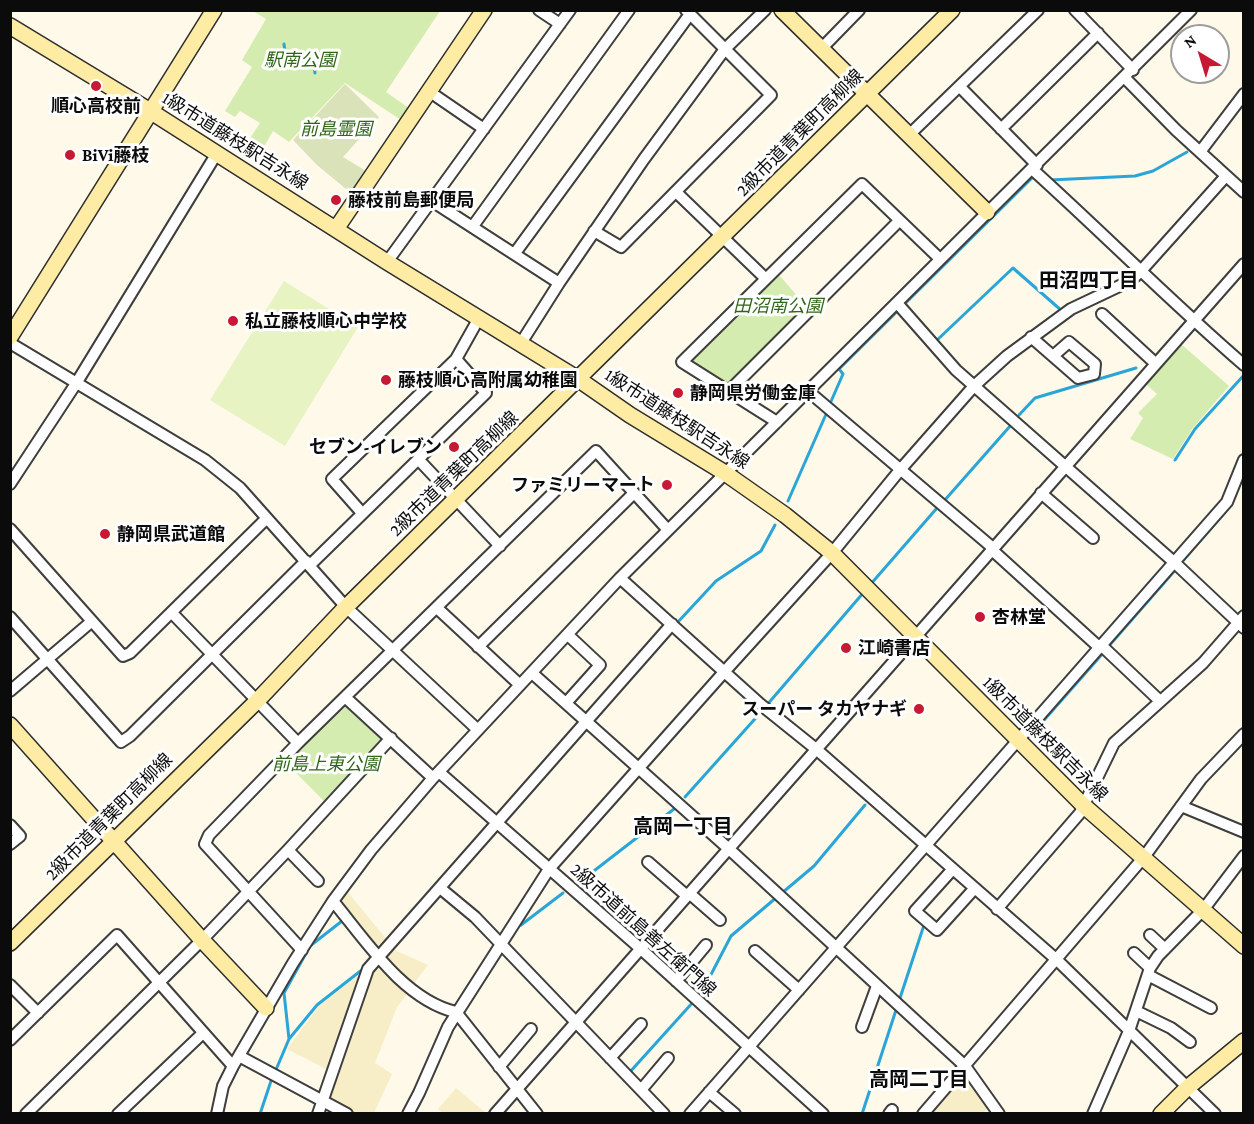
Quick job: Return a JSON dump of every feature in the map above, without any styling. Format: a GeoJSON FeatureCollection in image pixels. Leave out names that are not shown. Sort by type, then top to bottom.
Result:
{"type":"FeatureCollection","features":[{"type":"Feature","properties":{"kind":"street"},"geometry":{"type":"LineString","coordinates":[[336,230],[484,10]]}},
{"type":"Feature","properties":{"kind":"street"},"geometry":{"type":"LineString","coordinates":[[539,10],[560,24]]}},
{"type":"Feature","properties":{"kind":"street"},"geometry":{"type":"LineString","coordinates":[[387,262],[570,10]]}},
{"type":"Feature","properties":{"kind":"street"},"geometry":{"type":"LineString","coordinates":[[473,226],[629,10]]}},
{"type":"Feature","properties":{"kind":"street"},"geometry":{"type":"LineString","coordinates":[[521,343],[594,231],[725,49],[765,10]]}},
{"type":"Feature","properties":{"kind":"street"},"geometry":{"type":"LineString","coordinates":[[782,10],[987,212]]}},
{"type":"Feature","properties":{"kind":"street"},"geometry":{"type":"LineString","coordinates":[[820,49],[859,10]]}},
{"type":"Feature","properties":{"kind":"street","name":"2級市道青葉町高柳線"},"geometry":{"type":"LineString","coordinates":[[10,943],[257,701],[346,607],[952,10]]}},
{"type":"Feature","properties":{"kind":"street"},"geometry":{"type":"LineString","coordinates":[[1075,10],[1098,33],[1129,74],[1200,152],[1244,192]]}},
{"type":"Feature","properties":{"kind":"street"},"geometry":{"type":"LineString","coordinates":[[217,1113],[223,1086],[233,1066],[266,1008],[333,901],[371,850],[436,775],[620,578],[808,391],[900,306],[940,260],[987,212],[1035,170],[1191,10]]}},
{"type":"Feature","properties":{"kind":"street"},"geometry":{"type":"LineString","coordinates":[[10,337],[213,11]]}},
{"type":"Feature","properties":{"kind":"street"},"geometry":{"type":"LineString","coordinates":[[515,253],[688,12],[771,95],[621,247],[594,231]]}},
{"type":"Feature","properties":{"kind":"street"},"geometry":{"type":"LineString","coordinates":[[909,135],[960,87],[1030,13]]}},
{"type":"Feature","properties":{"kind":"street","name":"1級市道藤枝駅吉永線"},"geometry":{"type":"LineString","coordinates":[[10,26],[150,111],[387,262],[521,343],[630,415],[725,473],[786,515],[832,553],[1083,805],[1244,946]]}},
{"type":"Feature","properties":{"kind":"street"},"geometry":{"type":"LineString","coordinates":[[1000,129],[1098,33]]}},
{"type":"Feature","properties":{"kind":"street"},"geometry":{"type":"LineString","coordinates":[[960,87],[1035,170],[1101,231],[1140,272],[1244,365]]}},
{"type":"Feature","properties":{"kind":"street"},"geometry":{"type":"LineString","coordinates":[[430,92],[484,129]]}},
{"type":"Feature","properties":{"kind":"street"},"geometry":{"type":"LineString","coordinates":[[1200,152],[1244,94]]}},
{"type":"Feature","properties":{"kind":"street"},"geometry":{"type":"LineString","coordinates":[[10,484],[77,382],[217,153]]}},
{"type":"Feature","properties":{"kind":"street"},"geometry":{"type":"LineString","coordinates":[[408,1113],[456,1012],[501,946],[549,868],[832,553],[900,470],[974,386],[1007,356],[1071,309],[1130,280],[1140,272],[1226,176]]}},
{"type":"Feature","properties":{"kind":"street"},"geometry":{"type":"LineString","coordinates":[[777,422],[682,362],[862,184],[940,260]]}},
{"type":"Feature","properties":{"kind":"street"},"geometry":{"type":"LineString","coordinates":[[676,192],[765,278]]}},
{"type":"Feature","properties":{"kind":"street"},"geometry":{"type":"LineString","coordinates":[[432,201],[559,283]]}},
{"type":"Feature","properties":{"kind":"street"},"geometry":{"type":"LineString","coordinates":[[728,392],[899,221]]}},
{"type":"Feature","properties":{"kind":"street"},"geometry":{"type":"LineString","coordinates":[[495,1113],[1244,264]]}},
{"type":"Feature","properties":{"kind":"street"},"geometry":{"type":"LineString","coordinates":[[900,306],[956,370],[1242,623],[1203,663],[1114,743],[1080,813],[997,909]]}},
{"type":"Feature","properties":{"kind":"street"},"geometry":{"type":"LineString","coordinates":[[1102,314],[1155,363]]}},
{"type":"Feature","properties":{"kind":"street"},"geometry":{"type":"LineString","coordinates":[[362,513],[332,479],[456,359],[479,318]]}},
{"type":"Feature","properties":{"kind":"street"},"geometry":{"type":"LineString","coordinates":[[1031,337],[1053,356]]}},
{"type":"Feature","properties":{"kind":"street"},"geometry":{"type":"LineString","coordinates":[[10,343],[205,460],[240,488],[346,607],[478,730]]}},
{"type":"Feature","properties":{"kind":"street"},"geometry":{"type":"LineString","coordinates":[[10,617],[121,742],[130,736],[486,393],[456,359]]}},
{"type":"Feature","properties":{"kind":"street"},"geometry":{"type":"LineString","coordinates":[[808,391],[992,548],[1160,701]]}},
{"type":"Feature","properties":{"kind":"street"},"geometry":{"type":"LineString","coordinates":[[302,950],[205,844],[208,835],[298,743],[596,452],[668,530]]}},
{"type":"Feature","properties":{"kind":"street"},"geometry":{"type":"LineString","coordinates":[[418,459],[500,546]]}},
{"type":"Feature","properties":{"kind":"street"},"geometry":{"type":"LineString","coordinates":[[690,1113],[1018,741],[1178,566],[1227,502],[1244,460]]}},
{"type":"Feature","properties":{"kind":"street"},"geometry":{"type":"LineString","coordinates":[[478,647],[634,493]]}},
{"type":"Feature","properties":{"kind":"street"},"geometry":{"type":"LineString","coordinates":[[1041,493],[1093,538]]}},
{"type":"Feature","properties":{"kind":"street"},"geometry":{"type":"LineString","coordinates":[[10,529],[123,656],[130,653],[172,613],[266,519]]}},
{"type":"Feature","properties":{"kind":"street"},"geometry":{"type":"LineString","coordinates":[[620,578],[764,707],[816,749],[925,847],[1057,960],[1215,1113]]}},
{"type":"Feature","properties":{"kind":"street"},"geometry":{"type":"LineString","coordinates":[[437,608],[520,686]]}},
{"type":"Feature","properties":{"kind":"street"},"geometry":{"type":"LineString","coordinates":[[172,613],[298,743]]}},
{"type":"Feature","properties":{"kind":"street"},"geometry":{"type":"LineString","coordinates":[[10,691],[91,622]]}},
{"type":"Feature","properties":{"kind":"street"},"geometry":{"type":"LineString","coordinates":[[318,1113],[368,969],[672,624]]}},
{"type":"Feature","properties":{"kind":"street"},"geometry":{"type":"LineString","coordinates":[[566,703],[600,664],[568,635]]}},
{"type":"Feature","properties":{"kind":"street"},"geometry":{"type":"LineString","coordinates":[[532,673],[639,767],[965,1066],[999,1113]]}},
{"type":"Feature","properties":{"kind":"street","name":"2級市道前島善左衛門線"},"geometry":{"type":"LineString","coordinates":[[345,697],[436,775],[498,822],[821,1113]]}},
{"type":"Feature","properties":{"kind":"street"},"geometry":{"type":"LineString","coordinates":[[10,725],[112,841],[266,1008]]}},
{"type":"Feature","properties":{"kind":"street"},"geometry":{"type":"LineString","coordinates":[[923,1113],[1144,857],[1201,778],[1243,735]]}},
{"type":"Feature","properties":{"kind":"street"},"geometry":{"type":"LineString","coordinates":[[26,1113],[202,940],[391,738]]}},
{"type":"Feature","properties":{"kind":"street"},"geometry":{"type":"LineString","coordinates":[[1181,806],[1244,832]]}},
{"type":"Feature","properties":{"kind":"street"},"geometry":{"type":"LineString","coordinates":[[10,825],[20,836],[10,844]]}},
{"type":"Feature","properties":{"kind":"street"},"geometry":{"type":"LineString","coordinates":[[288,850],[318,881]]}},
{"type":"Feature","properties":{"kind":"street"},"geometry":{"type":"LineString","coordinates":[[1093,1113],[1129,1031],[1149,972],[1165,949],[1203,910],[1244,856]]}},
{"type":"Feature","properties":{"kind":"street"},"geometry":{"type":"LineString","coordinates":[[648,862],[720,920]]}},
{"type":"Feature","properties":{"kind":"street"},"geometry":{"type":"LineString","coordinates":[[952,870],[915,911],[937,930],[974,889]]}},
{"type":"Feature","properties":{"kind":"street"},"geometry":{"type":"LineString","coordinates":[[440,888],[475,917],[664,1113]]}},
{"type":"Feature","properties":{"kind":"street"},"geometry":{"type":"LineString","coordinates":[[333,901],[379,957],[421,998],[446,1010],[456,1012],[537,1113]]}},
{"type":"Feature","properties":{"kind":"street"},"geometry":{"type":"LineString","coordinates":[[10,1040],[117,935],[233,1066]]}},
{"type":"Feature","properties":{"kind":"street"},"geometry":{"type":"LineString","coordinates":[[1150,935],[1165,949]]}},
{"type":"Feature","properties":{"kind":"street"},"geometry":{"type":"LineString","coordinates":[[676,981],[706,945]]}},
{"type":"Feature","properties":{"kind":"street"},"geometry":{"type":"LineString","coordinates":[[755,951],[799,990]]}},
{"type":"Feature","properties":{"kind":"street"},"geometry":{"type":"LineString","coordinates":[[1134,953],[1149,972],[1211,1008]]}},
{"type":"Feature","properties":{"kind":"street"},"geometry":{"type":"LineString","coordinates":[[10,985],[38,1013]]}},
{"type":"Feature","properties":{"kind":"street"},"geometry":{"type":"LineString","coordinates":[[862,1027],[877,986]]}},
{"type":"Feature","properties":{"kind":"street"},"geometry":{"type":"LineString","coordinates":[[1136,1011],[1171,1028],[1190,1042]]}},
{"type":"Feature","properties":{"kind":"street"},"geometry":{"type":"LineString","coordinates":[[610,1058],[641,1024]]}},
{"type":"Feature","properties":{"kind":"street"},"geometry":{"type":"LineString","coordinates":[[499,1067],[531,1029]]}},
{"type":"Feature","properties":{"kind":"street"},"geometry":{"type":"LineString","coordinates":[[121,1112],[203,1034]]}},
{"type":"Feature","properties":{"kind":"street"},"geometry":{"type":"LineString","coordinates":[[1161,1113],[1187,1088],[1244,1041]]}},
{"type":"Feature","properties":{"kind":"street"},"geometry":{"type":"LineString","coordinates":[[239,1056],[347,1113]]}},
{"type":"Feature","properties":{"kind":"street"},"geometry":{"type":"LineString","coordinates":[[641,1090],[668,1058]]}},
{"type":"Feature","properties":{"kind":"street"},"geometry":{"type":"LineString","coordinates":[[710,1092],[735,1113]]}},
{"type":"Feature","properties":{"kind":"shaded area"},"geometry":{"type":"Polygon","coordinates":[[[346,890],[388,941],[379,951],[338,901],[346,890]]]}},
{"type":"Feature","properties":{"kind":"shaded area"},"geometry":{"type":"Polygon","coordinates":[[[392,949],[428,965],[412,986],[383,959],[392,949]]]}},
{"type":"Feature","properties":{"kind":"shaded area"},"geometry":{"type":"Polygon","coordinates":[[[379,962],[409,992],[397,1007],[375,1063],[392,1074],[374,1113],[353,1113],[326,1101],[371,972],[379,962]]]}},
{"type":"Feature","properties":{"kind":"shaded area"},"geometry":{"type":"Polygon","coordinates":[[[364,971],[330,1071],[287,1049],[320,1005],[364,971]]]}},
{"type":"Feature","properties":{"kind":"shaded area"},"geometry":{"type":"Polygon","coordinates":[[[966,1073],[990,1108],[981,1114],[934,1113],[932,1110],[966,1073]]]}},
{"type":"Feature","properties":{"kind":"shaded area"},"geometry":{"type":"Polygon","coordinates":[[[456,1088],[486,1113],[443,1113],[438,1109],[456,1088]]]}},
{"type":"Feature","properties":{"kind":"green space","name":"駅南公園"},"geometry":{"type":"Polygon","coordinates":[[[253,11],[440,11],[386,92],[409,108],[401,120],[345,83],[289,142],[273,131],[256,161],[241,152],[260,123],[240,111],[235,117],[225,111],[252,67],[242,60],[266,19],[253,11]]]}},
{"type":"Feature","properties":{"kind":"green space","name":"前島霊園"},"geometry":{"type":"Polygon","coordinates":[[[345,84],[379,117],[343,157],[366,171],[351,193],[317,165],[293,140],[345,84]]]}},
{"type":"Feature","properties":{"kind":"green space","name":"田沼南公園"},"geometry":{"type":"Polygon","coordinates":[[[779,275],[807,307],[726,386],[693,366],[692,360],[779,275]]]}},
{"type":"Feature","properties":{"kind":"green space"},"geometry":{"type":"Polygon","coordinates":[[[284,281],[358,327],[285,446],[210,400],[284,281]]]}},
{"type":"Feature","properties":{"kind":"green space"},"geometry":{"type":"Polygon","coordinates":[[[1181,344],[1229,386],[1193,428],[1173,459],[1130,439],[1143,418],[1138,413],[1157,394],[1146,384],[1181,344]]]}},
{"type":"Feature","properties":{"kind":"green space","name":"前島上東公園"},"geometry":{"type":"Polygon","coordinates":[[[345,707],[384,742],[326,803],[286,763],[345,707]]]}},
{"type":"Feature","properties":{"kind":"waterway"},"geometry":{"type":"LineString","coordinates":[[284,44],[285,52],[297,52],[303,63],[314,67],[315,73]]}},
{"type":"Feature","properties":{"kind":"waterway"},"geometry":{"type":"LineString","coordinates":[[1050,180],[1135,176],[1153,171],[1187,152]]}},
{"type":"Feature","properties":{"kind":"waterway"},"geometry":{"type":"LineString","coordinates":[[829,406],[843,374],[839,369],[1036,174]]}},
{"type":"Feature","properties":{"kind":"waterway"},"geometry":{"type":"LineString","coordinates":[[935,342],[1013,268],[1062,311]]}},
{"type":"Feature","properties":{"kind":"waterway"},"geometry":{"type":"LineString","coordinates":[[1019,415],[1035,398],[1136,368]]}},
{"type":"Feature","properties":{"kind":"waterway"},"geometry":{"type":"LineString","coordinates":[[1175,460],[1195,429],[1244,375]]}},
{"type":"Feature","properties":{"kind":"waterway"},"geometry":{"type":"LineString","coordinates":[[788,501],[827,412]]}},
{"type":"Feature","properties":{"kind":"waterway"},"geometry":{"type":"LineString","coordinates":[[944,501],[1011,425]]}},
{"type":"Feature","properties":{"kind":"waterway"},"geometry":{"type":"LineString","coordinates":[[870,585],[937,508]]}},
{"type":"Feature","properties":{"kind":"waterway"},"geometry":{"type":"LineString","coordinates":[[1181,563],[1226,511]]}},
{"type":"Feature","properties":{"kind":"waterway"},"geometry":{"type":"LineString","coordinates":[[677,623],[716,581],[761,551],[775,525]]}},
{"type":"Feature","properties":{"kind":"waterway"},"geometry":{"type":"LineString","coordinates":[[1108,647],[1177,568]]}},
{"type":"Feature","properties":{"kind":"waterway"},"geometry":{"type":"LineString","coordinates":[[766,706],[864,592]]}},
{"type":"Feature","properties":{"kind":"waterway"},"geometry":{"type":"LineString","coordinates":[[1030,736],[1104,652]]}},
{"type":"Feature","properties":{"kind":"waterway"},"geometry":{"type":"LineString","coordinates":[[685,797],[762,711]]}},
{"type":"Feature","properties":{"kind":"waterway"},"geometry":{"type":"LineString","coordinates":[[782,893],[814,866],[865,805]]}},
{"type":"Feature","properties":{"kind":"waterway"},"geometry":{"type":"LineString","coordinates":[[577,884],[674,809]]}},
{"type":"Feature","properties":{"kind":"waterway"},"geometry":{"type":"LineString","coordinates":[[517,925],[521,925],[563,893]]}},
{"type":"Feature","properties":{"kind":"waterway"},"geometry":{"type":"LineString","coordinates":[[698,996],[731,936],[777,897]]}},
{"type":"Feature","properties":{"kind":"waterway"},"geometry":{"type":"LineString","coordinates":[[289,1039],[284,993],[310,946],[342,921]]}},
{"type":"Feature","properties":{"kind":"waterway"},"geometry":{"type":"LineString","coordinates":[[899,1001],[924,925]]}},
{"type":"Feature","properties":{"kind":"waterway"},"geometry":{"type":"LineString","coordinates":[[275,1072],[289,1039],[317,1005],[363,969]]}},
{"type":"Feature","properties":{"kind":"waterway"},"geometry":{"type":"LineString","coordinates":[[629,1073],[694,1001]]}},
{"type":"Feature","properties":{"kind":"waterway"},"geometry":{"type":"LineString","coordinates":[[862,1114],[897,1007]]}},
{"type":"Feature","properties":{"kind":"waterway"},"geometry":{"type":"LineString","coordinates":[[260,1114],[272,1078]]}},
{"type":"Feature","properties":{"kind":"place","name":"順心高校前"},"geometry":{"type":"Point","coordinates":[96,86]}},
{"type":"Feature","properties":{"kind":"place","name":"BiVi藤枝"},"geometry":{"type":"Point","coordinates":[70,155]}},
{"type":"Feature","properties":{"kind":"place","name":"藤枝前島郵便局"},"geometry":{"type":"Point","coordinates":[336,200]}},
{"type":"Feature","properties":{"kind":"place","name":"私立藤枝順心中学校"},"geometry":{"type":"Point","coordinates":[233,321]}},
{"type":"Feature","properties":{"kind":"place","name":"藤枝順心高附属幼稚園"},"geometry":{"type":"Point","coordinates":[386,380]}},
{"type":"Feature","properties":{"kind":"place","name":"静岡県労働金庫"},"geometry":{"type":"Point","coordinates":[678,393]}},
{"type":"Feature","properties":{"kind":"place","name":"セブン-イレブン"},"geometry":{"type":"Point","coordinates":[454,447]}},
{"type":"Feature","properties":{"kind":"place","name":"ファミリーマート"},"geometry":{"type":"Point","coordinates":[667,485]}},
{"type":"Feature","properties":{"kind":"place","name":"静岡県武道館"},"geometry":{"type":"Point","coordinates":[105,534]}},
{"type":"Feature","properties":{"kind":"place","name":"杏林堂"},"geometry":{"type":"Point","coordinates":[980,617]}},
{"type":"Feature","properties":{"kind":"place","name":"江崎書店"},"geometry":{"type":"Point","coordinates":[846,648]}},
{"type":"Feature","properties":{"kind":"place","name":"スーパー タカヤナギ"},"geometry":{"type":"Point","coordinates":[919,709]}},
{"type":"Feature","properties":{"kind":"district","name":"田沼四丁目"},"geometry":{"type":"Point","coordinates":[1089,281]}},
{"type":"Feature","properties":{"kind":"district","name":"高岡一丁目"},"geometry":{"type":"Point","coordinates":[683,827]}},
{"type":"Feature","properties":{"kind":"district","name":"高岡二丁目"},"geometry":{"type":"Point","coordinates":[919,1080]}}]}
